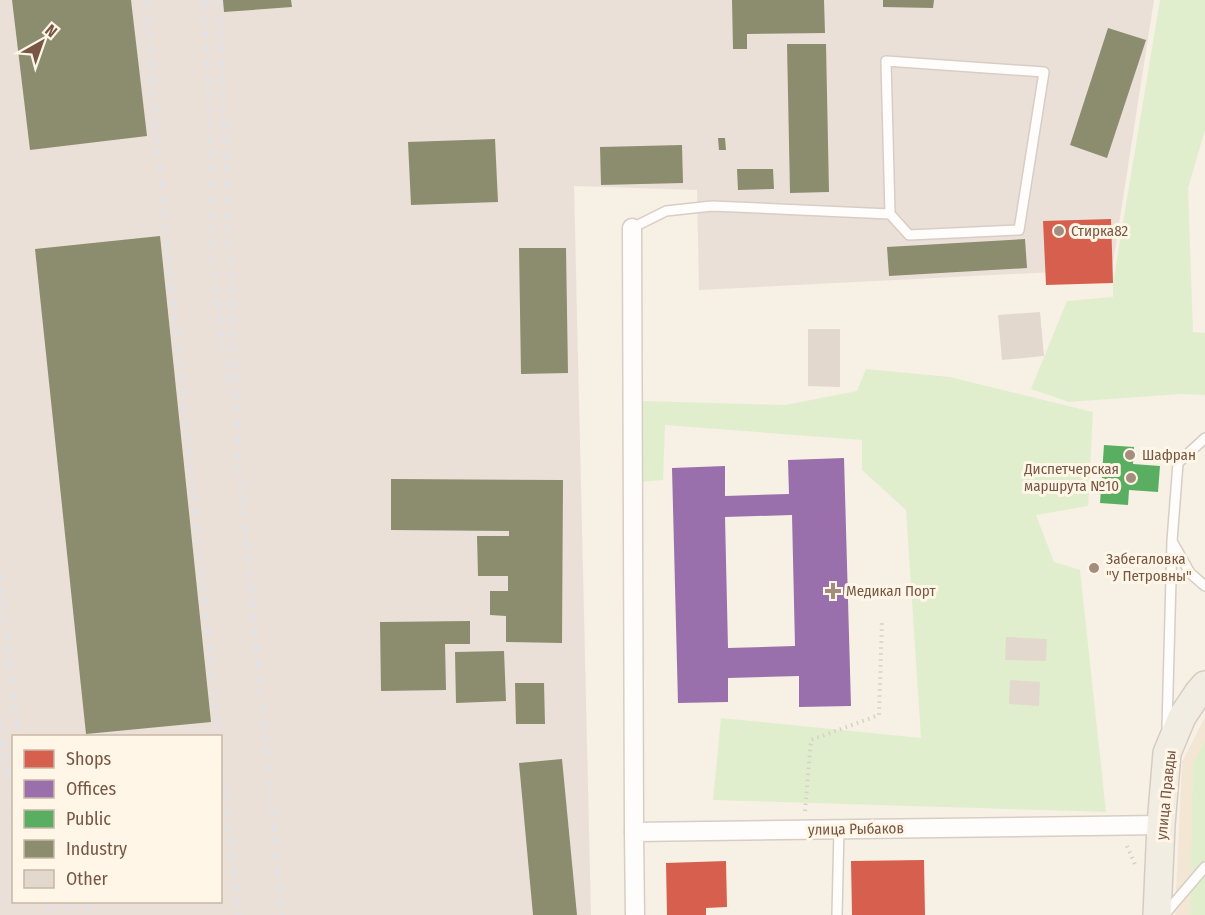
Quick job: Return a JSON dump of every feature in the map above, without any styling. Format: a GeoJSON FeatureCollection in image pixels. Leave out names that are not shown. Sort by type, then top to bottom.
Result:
{"type":"FeatureCollection","features":[{"type":"Feature","properties":{"kind":"main road","name":"улица Правды"},"geometry":{"type":"LineString","coordinates":[[1156,915],[1167,753],[1182,717],[1205,685]]}},
{"type":"Feature","properties":{"kind":"street"},"geometry":{"type":"LineString","coordinates":[[632,228],[635,915]]}},
{"type":"Feature","properties":{"kind":"street","name":"улица Рыбаков"},"geometry":{"type":"LineString","coordinates":[[634,832],[1161,825]]}},
{"type":"Feature","properties":{"kind":"lane"},"geometry":{"type":"LineString","coordinates":[[632,228],[666,211],[712,206],[890,214],[909,235],[1018,230],[1044,72],[886,61],[890,214]]}},
{"type":"Feature","properties":{"kind":"lane"},"geometry":{"type":"LineString","coordinates":[[1167,753],[1172,541],[1178,463],[1205,438]]}},
{"type":"Feature","properties":{"kind":"lane"},"geometry":{"type":"LineString","coordinates":[[1172,541],[1190,573],[1205,586]]}},
{"type":"Feature","properties":{"kind":"lane"},"geometry":{"type":"LineString","coordinates":[[837,915],[839,829]]}},
{"type":"Feature","properties":{"kind":"lane"},"geometry":{"type":"LineString","coordinates":[[1164,915],[1205,867]]}},
{"type":"Feature","properties":{"kind":"path"},"geometry":{"type":"LineString","coordinates":[[803,830],[811,740],[879,715],[882,621]]}},
{"type":"Feature","properties":{"kind":"shaded area"},"geometry":{"type":"Polygon","coordinates":[[[0,0],[1154,0],[1112,269],[699,290],[697,190],[574,186],[591,915],[0,915],[0,0]]]}},
{"type":"Feature","properties":{"kind":"shaded area"},"geometry":{"type":"Polygon","coordinates":[[[1205,717],[1205,915],[1175,915],[1182,762],[1205,717]]]}},
{"type":"Feature","properties":{"kind":"green space"},"geometry":{"type":"Polygon","coordinates":[[[1160,0],[1205,0],[1205,130],[1188,188],[1193,332],[1205,333],[1205,395],[1181,394],[1069,402],[1031,389],[1067,301],[1113,297],[1113,283],[1160,0]]]}},
{"type":"Feature","properties":{"kind":"green space"},"geometry":{"type":"Polygon","coordinates":[[[866,369],[950,377],[1093,412],[1088,506],[1036,515],[1054,562],[1080,570],[1106,812],[713,800],[721,718],[921,738],[906,510],[862,470],[862,440],[665,425],[663,480],[641,482],[641,401],[785,405],[857,391],[866,369]]]}},
{"type":"Feature","properties":{"kind":"green space"},"geometry":{"type":"Polygon","coordinates":[[[1205,741],[1205,915],[1190,915],[1193,764],[1205,741]]]}},
{"type":"Feature","properties":{"kind":"building: Shops"},"geometry":{"type":"Polygon","coordinates":[[[1111,219],[1113,283],[1046,285],[1043,221],[1111,219]]]}},
{"type":"Feature","properties":{"kind":"building: Shops"},"geometry":{"type":"Polygon","coordinates":[[[924,860],[925,915],[852,915],[851,861],[924,860]]]}},
{"type":"Feature","properties":{"kind":"building: Shops"},"geometry":{"type":"Polygon","coordinates":[[[726,861],[727,907],[706,908],[706,915],[667,915],[666,863],[726,861]]]}},
{"type":"Feature","properties":{"kind":"building: Offices"},"geometry":{"type":"Polygon","coordinates":[[[844,458],[851,706],[799,707],[799,676],[728,678],[728,702],[678,703],[672,468],[725,466],[725,496],[789,494],[788,460],[844,458]],[[792,515],[725,517],[728,648],[795,646],[792,515]]]}},
{"type":"Feature","properties":{"kind":"building: Public","name":"Диспетчерская маршрута №10"},"geometry":{"type":"Polygon","coordinates":[[[1104,445],[1134,447],[1133,464],[1160,466],[1158,492],[1129,490],[1128,505],[1100,503],[1104,445]]]}},
{"type":"Feature","properties":{"kind":"building: Industry"},"geometry":{"type":"Polygon","coordinates":[[[12,0],[131,0],[147,136],[30,150],[12,0]]]}},
{"type":"Feature","properties":{"kind":"building: Industry"},"geometry":{"type":"Polygon","coordinates":[[[223,0],[291,0],[292,7],[224,12],[223,0]]]}},
{"type":"Feature","properties":{"kind":"building: Industry"},"geometry":{"type":"Polygon","coordinates":[[[732,0],[824,0],[825,33],[747,34],[747,49],[733,49],[732,0]]]}},
{"type":"Feature","properties":{"kind":"building: Industry"},"geometry":{"type":"Polygon","coordinates":[[[883,0],[934,0],[933,8],[883,7],[883,0]]]}},
{"type":"Feature","properties":{"kind":"building: Industry"},"geometry":{"type":"Polygon","coordinates":[[[1108,28],[1146,40],[1107,158],[1070,145],[1108,28]]]}},
{"type":"Feature","properties":{"kind":"building: Industry"},"geometry":{"type":"Polygon","coordinates":[[[787,44],[826,44],[829,192],[790,193],[787,44]]]}},
{"type":"Feature","properties":{"kind":"building: Industry"},"geometry":{"type":"Polygon","coordinates":[[[718,138],[725,138],[726,150],[719,150],[718,138]]]}},
{"type":"Feature","properties":{"kind":"building: Industry"},"geometry":{"type":"Polygon","coordinates":[[[495,139],[498,202],[411,205],[408,142],[495,139]]]}},
{"type":"Feature","properties":{"kind":"building: Industry"},"geometry":{"type":"Polygon","coordinates":[[[682,145],[683,183],[601,185],[600,147],[682,145]]]}},
{"type":"Feature","properties":{"kind":"building: Industry"},"geometry":{"type":"Polygon","coordinates":[[[737,169],[773,169],[774,189],[738,190],[737,169]]]}},
{"type":"Feature","properties":{"kind":"building: Industry"},"geometry":{"type":"Polygon","coordinates":[[[160,236],[211,722],[86,734],[35,249],[160,236]]]}},
{"type":"Feature","properties":{"kind":"building: Industry"},"geometry":{"type":"Polygon","coordinates":[[[1025,239],[1027,268],[889,276],[887,247],[1025,239]]]}},
{"type":"Feature","properties":{"kind":"building: Industry"},"geometry":{"type":"Polygon","coordinates":[[[519,248],[566,248],[568,373],[521,374],[519,248]]]}},
{"type":"Feature","properties":{"kind":"building: Industry"},"geometry":{"type":"Polygon","coordinates":[[[391,479],[563,480],[562,643],[506,642],[506,616],[490,615],[490,591],[508,591],[508,576],[478,576],[477,536],[509,536],[509,531],[391,530],[391,479]]]}},
{"type":"Feature","properties":{"kind":"building: Industry"},"geometry":{"type":"Polygon","coordinates":[[[470,621],[470,644],[445,644],[446,690],[381,691],[380,622],[470,621]]]}},
{"type":"Feature","properties":{"kind":"building: Industry"},"geometry":{"type":"Polygon","coordinates":[[[504,651],[506,701],[456,703],[455,652],[504,651]]]}},
{"type":"Feature","properties":{"kind":"building: Industry"},"geometry":{"type":"Polygon","coordinates":[[[515,683],[544,683],[545,724],[516,724],[515,683]]]}},
{"type":"Feature","properties":{"kind":"building: Industry"},"geometry":{"type":"Polygon","coordinates":[[[562,759],[577,915],[533,915],[519,763],[562,759]]]}},
{"type":"Feature","properties":{"kind":"building: Other"},"geometry":{"type":"Polygon","coordinates":[[[1040,312],[1044,356],[1002,360],[998,315],[1040,312]]]}},
{"type":"Feature","properties":{"kind":"building: Other"},"geometry":{"type":"Polygon","coordinates":[[[808,329],[840,329],[840,387],[808,386],[808,329]]]}},
{"type":"Feature","properties":{"kind":"building: Other"},"geometry":{"type":"Polygon","coordinates":[[[1006,637],[1047,639],[1046,661],[1005,660],[1006,637]]]}},
{"type":"Feature","properties":{"kind":"building: Other"},"geometry":{"type":"Polygon","coordinates":[[[1010,680],[1040,682],[1039,706],[1009,704],[1010,680]]]}},
{"type":"Feature","properties":{"kind":"railway"},"geometry":{"type":"LineString","coordinates":[[146,0],[162,193],[219,735]]}},
{"type":"Feature","properties":{"kind":"railway"},"geometry":{"type":"LineString","coordinates":[[204,0],[214,276],[228,383]]}},
{"type":"Feature","properties":{"kind":"railway"},"geometry":{"type":"LineString","coordinates":[[219,0],[239,466],[282,915]]}},
{"type":"Feature","properties":{"kind":"railway"},"geometry":{"type":"LineString","coordinates":[[0,571],[13,695],[20,735]]}},
{"type":"Feature","properties":{"kind":"railway"},"geometry":{"type":"LineString","coordinates":[[0,723],[7,769],[12,785]]}},
{"type":"Feature","properties":{"kind":"railway"},"geometry":{"type":"LineString","coordinates":[[222,766],[239,915]]}},
{"type":"Feature","properties":{"kind":"railway"},"geometry":{"type":"LineString","coordinates":[[47,903],[50,915]]}},
{"type":"Feature","properties":{"kind":"railway"},"geometry":{"type":"LineString","coordinates":[[67,903],[74,915]]}},
{"type":"Feature","properties":{"kind":"railway"},"geometry":{"type":"LineString","coordinates":[[86,903],[93,915]]}},
{"type":"Feature","properties":{"kind":"place","name":"Стирка82"},"geometry":{"type":"Point","coordinates":[1059,231]}},
{"type":"Feature","properties":{"kind":"place","name":"Шафран"},"geometry":{"type":"Point","coordinates":[1130,455]}},
{"type":"Feature","properties":{"kind":"place","name":"Диспетчерская маршрута №10"},"geometry":{"type":"Point","coordinates":[1131,478]}},
{"type":"Feature","properties":{"kind":"place","name":"Забегаловка \"У Петровны\""},"geometry":{"type":"Point","coordinates":[1094,568]}},
{"type":"Feature","properties":{"kind":"place","name":"Медикал Порт"},"geometry":{"type":"Point","coordinates":[833,591]}}]}
